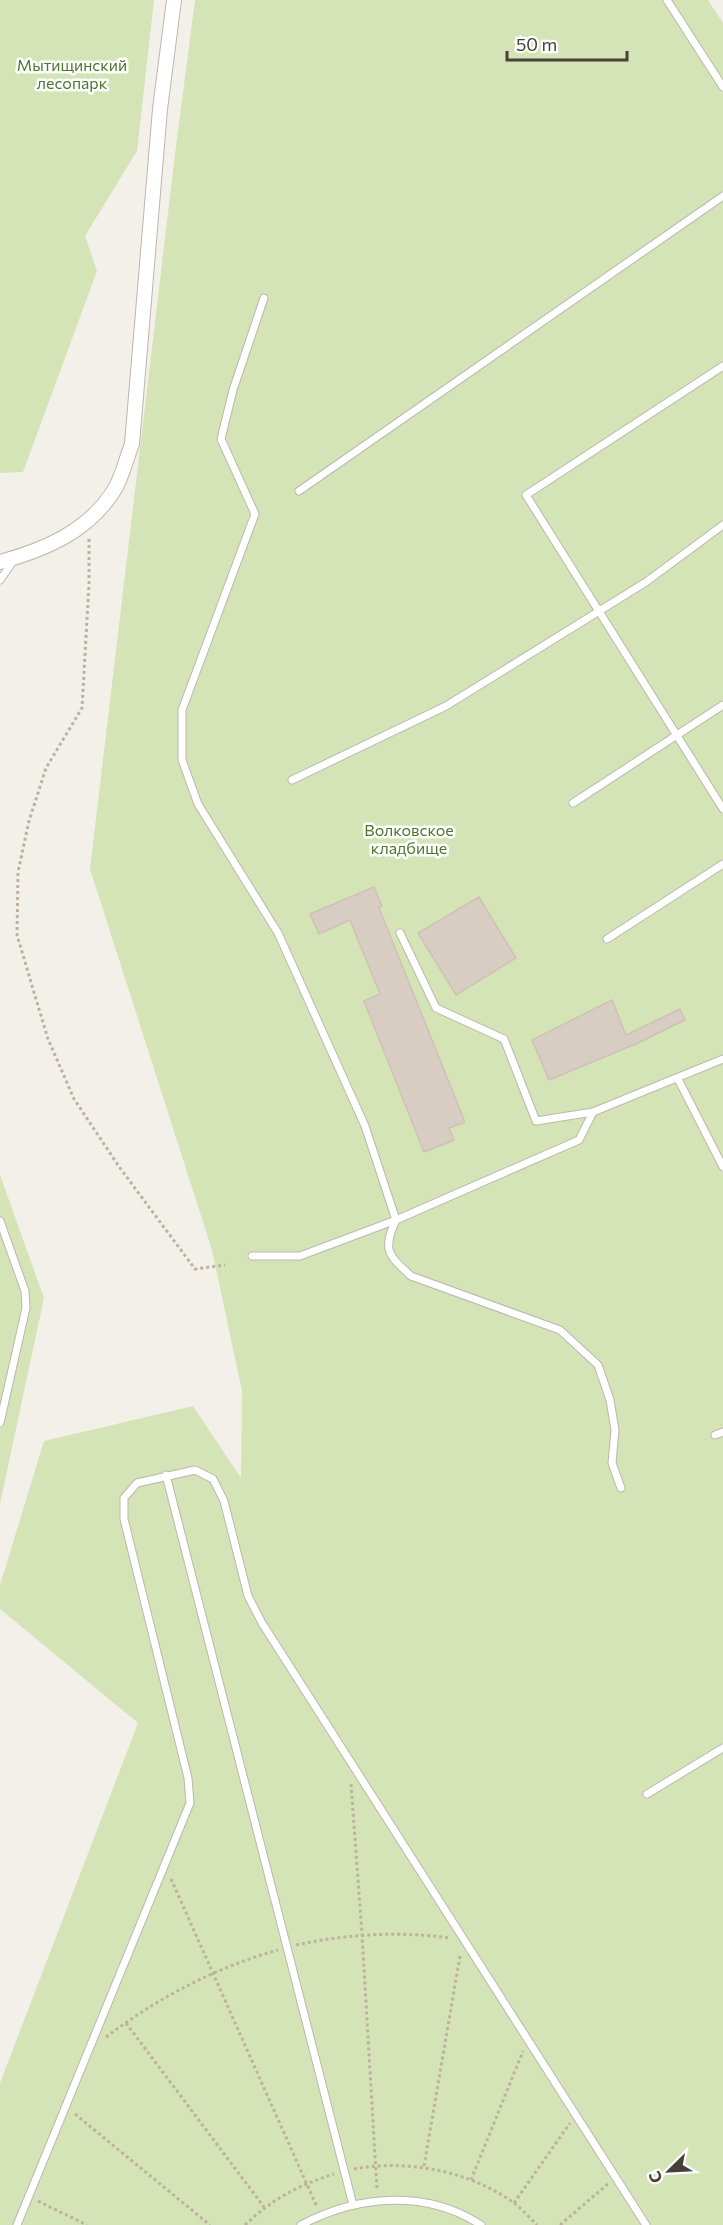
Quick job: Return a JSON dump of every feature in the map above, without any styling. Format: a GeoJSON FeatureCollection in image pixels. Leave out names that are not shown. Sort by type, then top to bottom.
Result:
{"type":"FeatureCollection","features":[{"type":"Feature","properties":{"kind":"street"},"geometry":{"type":"LineString","coordinates":[[0,562],[47,547],[89,522],[114,491],[132,444],[160,109],[174,0]]}},
{"type":"Feature","properties":{"kind":"lane"},"geometry":{"type":"LineString","coordinates":[[668,0],[723,87]]}},
{"type":"Feature","properties":{"kind":"lane"},"geometry":{"type":"LineString","coordinates":[[299,491],[723,196]]}},
{"type":"Feature","properties":{"kind":"lane"},"geometry":{"type":"LineString","coordinates":[[264,298],[233,390],[221,438],[255,514],[182,711],[182,760],[198,804],[278,933],[365,1126],[396,1220],[387,1238],[392,1259],[411,1276],[560,1330],[598,1365],[610,1400],[615,1430],[612,1462],[621,1488]]}},
{"type":"Feature","properties":{"kind":"lane"},"geometry":{"type":"LineString","coordinates":[[723,366],[526,495],[723,809]]}},
{"type":"Feature","properties":{"kind":"lane"},"geometry":{"type":"LineString","coordinates":[[292,780],[446,706],[646,582],[723,525]]}},
{"type":"Feature","properties":{"kind":"lane"},"geometry":{"type":"LineString","coordinates":[[0,580],[16,558]]}},
{"type":"Feature","properties":{"kind":"lane"},"geometry":{"type":"LineString","coordinates":[[573,803],[723,705]]}},
{"type":"Feature","properties":{"kind":"lane"},"geometry":{"type":"LineString","coordinates":[[607,939],[723,864]]}},
{"type":"Feature","properties":{"kind":"lane"},"geometry":{"type":"LineString","coordinates":[[400,933],[436,1008],[504,1039],[537,1121],[592,1112],[723,1059]]}},
{"type":"Feature","properties":{"kind":"lane"},"geometry":{"type":"LineString","coordinates":[[678,1079],[723,1167]]}},
{"type":"Feature","properties":{"kind":"lane"},"geometry":{"type":"LineString","coordinates":[[252,1256],[300,1256],[396,1220],[579,1140],[592,1112]]}},
{"type":"Feature","properties":{"kind":"lane"},"geometry":{"type":"LineString","coordinates":[[0,1221],[25,1291],[26,1308],[0,1424]]}},
{"type":"Feature","properties":{"kind":"lane"},"geometry":{"type":"LineString","coordinates":[[715,1435],[723,1432]]}},
{"type":"Feature","properties":{"kind":"lane"},"geometry":{"type":"LineString","coordinates":[[16,2225],[190,1803],[188,1778],[124,1518],[124,1498],[137,1484],[166,1475],[195,1470],[213,1479],[224,1501],[248,1596],[262,1623],[646,2225]]}},
{"type":"Feature","properties":{"kind":"lane"},"geometry":{"type":"LineString","coordinates":[[166,1475],[353,2205]]}},
{"type":"Feature","properties":{"kind":"lane"},"geometry":{"type":"LineString","coordinates":[[647,1794],[723,1748]]}},
{"type":"Feature","properties":{"kind":"lane"},"geometry":{"type":"LineString","coordinates":[[301,2225],[320,2215],[353,2205],[397,2199],[455,2210],[481,2225]]}},
{"type":"Feature","properties":{"kind":"path"},"geometry":{"type":"LineString","coordinates":[[89,522],[89,584],[82,708],[46,768],[29,821],[18,872],[17,934],[48,1039],[74,1099],[120,1168],[195,1269],[225,1265]]}},
{"type":"Feature","properties":{"kind":"path"},"geometry":{"type":"LineString","coordinates":[[350,1761],[377,2201]]}},
{"type":"Feature","properties":{"kind":"path"},"geometry":{"type":"LineString","coordinates":[[165,1863],[320,2215]]}},
{"type":"Feature","properties":{"kind":"path"},"geometry":{"type":"LineString","coordinates":[[88,2051],[173,1992],[246,1959],[287,1947],[362,1934],[426,1935],[463,1940],[424,2166]]}},
{"type":"Feature","properties":{"kind":"path"},"geometry":{"type":"LineString","coordinates":[[126,2023],[264,2207]]}},
{"type":"Feature","properties":{"kind":"path"},"geometry":{"type":"LineString","coordinates":[[471,2180],[528,2040]]}},
{"type":"Feature","properties":{"kind":"path"},"geometry":{"type":"LineString","coordinates":[[65,2106],[210,2225]]}},
{"type":"Feature","properties":{"kind":"path"},"geometry":{"type":"LineString","coordinates":[[514,2203],[576,2116]]}},
{"type":"Feature","properties":{"kind":"path"},"geometry":{"type":"LineString","coordinates":[[245,2225],[264,2207],[306,2183],[344,2171],[376,2165],[424,2166],[471,2180],[514,2203],[537,2225]]}},
{"type":"Feature","properties":{"kind":"path"},"geometry":{"type":"LineString","coordinates":[[560,2225],[615,2178]]}},
{"type":"Feature","properties":{"kind":"path"},"geometry":{"type":"LineString","coordinates":[[28,2196],[87,2225]]}},
{"type":"Feature","properties":{"kind":"green space","name":"Мытищинский лесопарк"},"geometry":{"type":"Polygon","coordinates":[[[0,0],[154,0],[137,151],[85,236],[97,271],[23,472],[0,473],[0,0]]]}},
{"type":"Feature","properties":{"kind":"green space","name":"Волковское кладбище"},"geometry":{"type":"Polygon","coordinates":[[[195,0],[708,0],[723,23],[723,2225],[0,2225],[0,2083],[138,1723],[0,1609],[0,1585],[44,1441],[193,1406],[241,1478],[242,1391],[212,1250],[90,869],[195,0]]]}},
{"type":"Feature","properties":{"kind":"green space"},"geometry":{"type":"Polygon","coordinates":[[[0,1175],[44,1298],[0,1504],[0,1175]]]}},
{"type":"Feature","properties":{"kind":"building"},"geometry":{"type":"Polygon","coordinates":[[[374,887],[382,906],[379,908],[465,1122],[449,1128],[454,1140],[424,1152],[364,1001],[380,994],[350,920],[319,934],[310,914],[374,887]]]}},
{"type":"Feature","properties":{"kind":"building"},"geometry":{"type":"Polygon","coordinates":[[[479,897],[516,958],[456,995],[418,933],[479,897]]]}},
{"type":"Feature","properties":{"kind":"building"},"geometry":{"type":"Polygon","coordinates":[[[612,1000],[626,1035],[680,1009],[685,1020],[638,1043],[549,1080],[532,1040],[612,1000]]]}}]}
